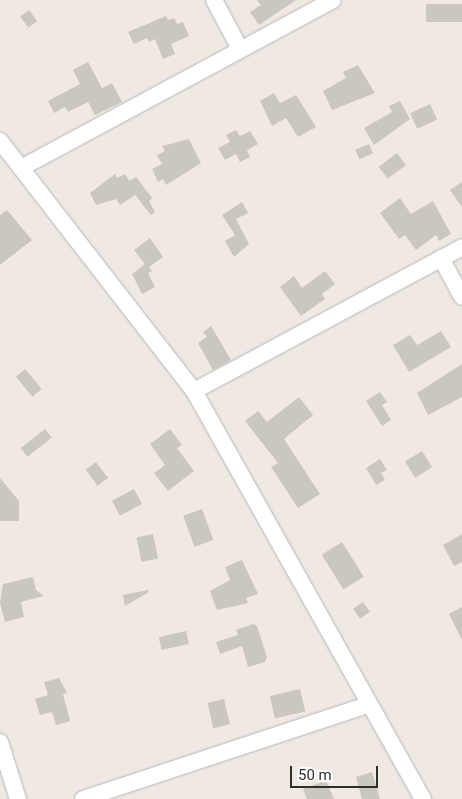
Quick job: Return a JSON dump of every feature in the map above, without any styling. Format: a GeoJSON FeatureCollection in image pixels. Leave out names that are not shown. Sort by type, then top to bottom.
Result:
{"type":"FeatureCollection","features":[{"type":"Feature","properties":{"kind":"street"},"geometry":{"type":"LineString","coordinates":[[214,0],[240,49]]}},
{"type":"Feature","properties":{"kind":"street"},"geometry":{"type":"LineString","coordinates":[[21,168],[100,128],[240,49],[334,0]]}},
{"type":"Feature","properties":{"kind":"street"},"geometry":{"type":"LineString","coordinates":[[0,141],[194,391],[368,705],[423,799]]}},
{"type":"Feature","properties":{"kind":"street"},"geometry":{"type":"LineString","coordinates":[[194,391],[462,247]]}},
{"type":"Feature","properties":{"kind":"street"},"geometry":{"type":"LineString","coordinates":[[441,258],[462,297]]}},
{"type":"Feature","properties":{"kind":"street"},"geometry":{"type":"LineString","coordinates":[[83,799],[368,705]]}},
{"type":"Feature","properties":{"kind":"street"},"geometry":{"type":"LineString","coordinates":[[0,742],[18,799]]}},
{"type":"Feature","properties":{"kind":"building"},"geometry":{"type":"Polygon","coordinates":[[[257,0],[296,0],[259,25],[250,12],[261,5],[257,0]]]}},
{"type":"Feature","properties":{"kind":"building"},"geometry":{"type":"Polygon","coordinates":[[[426,4],[462,4],[462,22],[426,22],[426,4]]]}},
{"type":"Feature","properties":{"kind":"building"},"geometry":{"type":"Polygon","coordinates":[[[29,10],[37,21],[28,28],[20,16],[29,10]]]}},
{"type":"Feature","properties":{"kind":"building"},"geometry":{"type":"Polygon","coordinates":[[[166,16],[168,20],[174,18],[177,24],[183,22],[189,36],[171,44],[175,54],[163,59],[155,39],[149,42],[147,38],[134,44],[128,32],[166,16]]]}},
{"type":"Feature","properties":{"kind":"building"},"geometry":{"type":"Polygon","coordinates":[[[88,62],[102,88],[112,83],[122,102],[95,115],[88,102],[68,112],[65,107],[54,113],[48,101],[80,84],[73,70],[88,62]]]}},
{"type":"Feature","properties":{"kind":"building"},"geometry":{"type":"Polygon","coordinates":[[[358,65],[375,93],[332,110],[323,91],[346,78],[343,72],[358,65]]]}},
{"type":"Feature","properties":{"kind":"building"},"geometry":{"type":"Polygon","coordinates":[[[274,93],[280,103],[296,95],[316,127],[298,137],[286,118],[272,126],[260,101],[274,93]]]}},
{"type":"Feature","properties":{"kind":"building"},"geometry":{"type":"Polygon","coordinates":[[[400,101],[410,119],[374,145],[364,128],[392,112],[389,106],[400,101]]]}},
{"type":"Feature","properties":{"kind":"building"},"geometry":{"type":"Polygon","coordinates":[[[430,104],[437,119],[417,129],[410,113],[430,104]]]}},
{"type":"Feature","properties":{"kind":"building"},"geometry":{"type":"Polygon","coordinates":[[[236,130],[240,136],[250,131],[258,144],[247,150],[250,157],[240,162],[236,154],[225,160],[218,148],[230,142],[226,135],[236,130]]]}},
{"type":"Feature","properties":{"kind":"building"},"geometry":{"type":"Polygon","coordinates":[[[189,139],[201,163],[166,185],[163,179],[158,182],[152,169],[162,164],[157,155],[165,151],[162,146],[189,139]]]}},
{"type":"Feature","properties":{"kind":"building"},"geometry":{"type":"Polygon","coordinates":[[[369,144],[373,153],[359,159],[355,150],[369,144]]]}},
{"type":"Feature","properties":{"kind":"building"},"geometry":{"type":"Polygon","coordinates":[[[397,153],[406,165],[388,179],[379,167],[397,153]]]}},
{"type":"Feature","properties":{"kind":"building"},"geometry":{"type":"Polygon","coordinates":[[[115,174],[117,178],[125,174],[129,181],[136,177],[152,198],[149,201],[155,212],[151,215],[135,195],[120,205],[116,199],[96,205],[90,193],[115,174]]]}},
{"type":"Feature","properties":{"kind":"building"},"geometry":{"type":"Polygon","coordinates":[[[462,182],[462,207],[450,190],[462,182]]]}},
{"type":"Feature","properties":{"kind":"building"},"geometry":{"type":"Polygon","coordinates":[[[400,198],[411,214],[433,201],[451,234],[439,241],[436,235],[416,250],[405,235],[399,239],[380,213],[400,198]]]}},
{"type":"Feature","properties":{"kind":"building"},"geometry":{"type":"Polygon","coordinates":[[[242,202],[248,213],[236,219],[249,244],[234,257],[225,241],[235,235],[222,215],[242,202]]]}},
{"type":"Feature","properties":{"kind":"building"},"geometry":{"type":"Polygon","coordinates":[[[7,210],[32,240],[0,265],[0,215],[7,210]]]}},
{"type":"Feature","properties":{"kind":"building"},"geometry":{"type":"Polygon","coordinates":[[[150,238],[163,257],[149,267],[152,271],[148,273],[155,287],[142,294],[132,274],[145,264],[134,250],[150,238]]]}},
{"type":"Feature","properties":{"kind":"building"},"geometry":{"type":"Polygon","coordinates":[[[325,271],[335,284],[322,294],[325,299],[301,316],[280,287],[294,276],[302,288],[325,271]]]}},
{"type":"Feature","properties":{"kind":"building"},"geometry":{"type":"Polygon","coordinates":[[[211,326],[231,360],[213,370],[198,343],[207,337],[203,332],[211,326]]]}},
{"type":"Feature","properties":{"kind":"building"},"geometry":{"type":"Polygon","coordinates":[[[441,331],[451,347],[409,372],[393,345],[410,335],[417,345],[441,331]]]}},
{"type":"Feature","properties":{"kind":"building"},"geometry":{"type":"Polygon","coordinates":[[[462,364],[462,397],[428,415],[417,393],[462,364]]]}},
{"type":"Feature","properties":{"kind":"building"},"geometry":{"type":"Polygon","coordinates":[[[25,369],[42,389],[33,397],[16,377],[25,369]]]}},
{"type":"Feature","properties":{"kind":"building"},"geometry":{"type":"Polygon","coordinates":[[[380,392],[387,402],[382,405],[391,420],[382,426],[366,401],[380,392]]]}},
{"type":"Feature","properties":{"kind":"building"},"geometry":{"type":"Polygon","coordinates":[[[299,397],[313,415],[284,439],[320,494],[298,508],[271,467],[278,463],[245,421],[258,411],[267,422],[299,397]]]}},
{"type":"Feature","properties":{"kind":"building"},"geometry":{"type":"Polygon","coordinates":[[[45,429],[52,438],[27,457],[21,448],[45,429]]]}},
{"type":"Feature","properties":{"kind":"building"},"geometry":{"type":"Polygon","coordinates":[[[170,429],[182,445],[177,448],[194,471],[168,491],[154,473],[165,465],[150,444],[170,429]]]}},
{"type":"Feature","properties":{"kind":"building"},"geometry":{"type":"Polygon","coordinates":[[[422,451],[432,467],[415,478],[405,462],[422,451]]]}},
{"type":"Feature","properties":{"kind":"building"},"geometry":{"type":"Polygon","coordinates":[[[380,459],[387,470],[381,473],[385,480],[376,485],[366,468],[380,459]]]}},
{"type":"Feature","properties":{"kind":"building"},"geometry":{"type":"Polygon","coordinates":[[[96,462],[108,478],[98,486],[86,470],[96,462]]]}},
{"type":"Feature","properties":{"kind":"building"},"geometry":{"type":"Polygon","coordinates":[[[0,478],[19,501],[19,521],[0,521],[0,478]]]}},
{"type":"Feature","properties":{"kind":"building"},"geometry":{"type":"Polygon","coordinates":[[[134,489],[142,504],[120,516],[112,501],[134,489]]]}},
{"type":"Feature","properties":{"kind":"building"},"geometry":{"type":"Polygon","coordinates":[[[202,509],[213,540],[194,547],[183,516],[202,509]]]}},
{"type":"Feature","properties":{"kind":"building"},"geometry":{"type":"Polygon","coordinates":[[[153,534],[158,558],[142,562],[136,538],[153,534]]]}},
{"type":"Feature","properties":{"kind":"building"},"geometry":{"type":"Polygon","coordinates":[[[462,534],[462,562],[454,566],[443,545],[462,534]]]}},
{"type":"Feature","properties":{"kind":"building"},"geometry":{"type":"Polygon","coordinates":[[[342,542],[364,577],[343,589],[322,555],[342,542]]]}},
{"type":"Feature","properties":{"kind":"building"},"geometry":{"type":"Polygon","coordinates":[[[242,560],[258,594],[246,598],[248,603],[217,610],[210,591],[230,580],[225,567],[242,560]]]}},
{"type":"Feature","properties":{"kind":"building"},"geometry":{"type":"Polygon","coordinates":[[[33,577],[36,590],[44,596],[21,602],[24,617],[5,622],[0,603],[3,584],[33,577]]]}},
{"type":"Feature","properties":{"kind":"building"},"geometry":{"type":"Polygon","coordinates":[[[148,590],[149,592],[125,606],[123,595],[148,590]]]}},
{"type":"Feature","properties":{"kind":"building"},"geometry":{"type":"Polygon","coordinates":[[[363,602],[370,612],[360,619],[353,609],[363,602]]]}},
{"type":"Feature","properties":{"kind":"building"},"geometry":{"type":"Polygon","coordinates":[[[462,607],[462,640],[449,614],[462,607]]]}},
{"type":"Feature","properties":{"kind":"building"},"geometry":{"type":"Polygon","coordinates":[[[253,624],[257,626],[267,657],[265,662],[248,667],[242,646],[220,654],[216,642],[238,635],[236,630],[253,624]]]}},
{"type":"Feature","properties":{"kind":"building"},"geometry":{"type":"Polygon","coordinates":[[[186,631],[189,644],[162,650],[159,637],[186,631]]]}},
{"type":"Feature","properties":{"kind":"building"},"geometry":{"type":"Polygon","coordinates":[[[59,678],[67,693],[63,694],[70,721],[56,725],[52,712],[40,715],[35,699],[48,695],[44,682],[59,678]]]}},
{"type":"Feature","properties":{"kind":"building"},"geometry":{"type":"Polygon","coordinates":[[[300,689],[305,711],[275,718],[270,696],[300,689]]]}},
{"type":"Feature","properties":{"kind":"building"},"geometry":{"type":"Polygon","coordinates":[[[224,699],[230,724],[213,728],[207,703],[224,699]]]}},
{"type":"Feature","properties":{"kind":"building"},"geometry":{"type":"Polygon","coordinates":[[[372,772],[380,799],[362,799],[356,777],[372,772]]]}},
{"type":"Feature","properties":{"kind":"building"},"geometry":{"type":"Polygon","coordinates":[[[322,782],[327,783],[334,799],[307,799],[303,789],[322,782]]]}}]}
